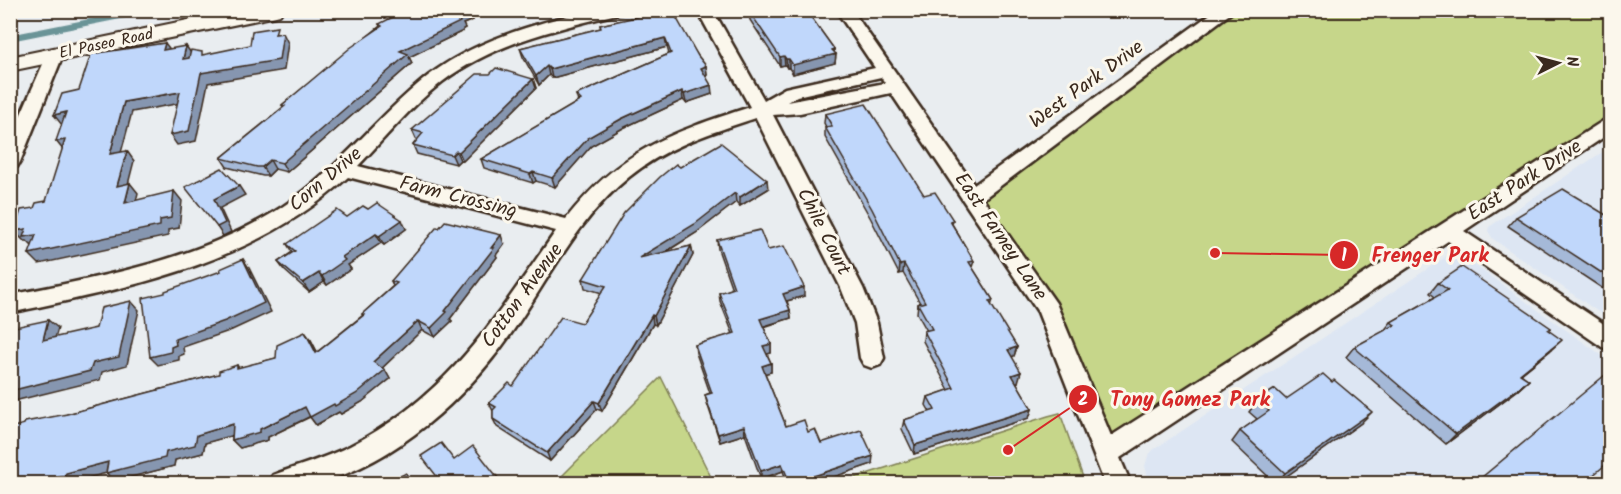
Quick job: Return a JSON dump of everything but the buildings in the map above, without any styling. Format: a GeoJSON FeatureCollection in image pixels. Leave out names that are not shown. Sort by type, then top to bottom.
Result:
{"type":"FeatureCollection","features":[{"type":"Feature","properties":{"kind":"main road","name":"El Paseo Road"},"geometry":{"type":"LineString","coordinates":[[10,64],[272,10]]}},
{"type":"Feature","properties":{"kind":"street","name":"Corn Drive"},"geometry":{"type":"LineString","coordinates":[[10,304],[129,278],[206,255],[278,219],[344,169],[400,112],[448,70],[490,45],[521,33],[615,10]]}},
{"type":"Feature","properties":{"kind":"street","name":"Chile Court"},"geometry":{"type":"LineString","coordinates":[[705,10],[761,110],[852,288],[866,323],[872,358]]}},
{"type":"Feature","properties":{"kind":"street","name":"East Farney Lane"},"geometry":{"type":"LineString","coordinates":[[843,10],[973,196],[1048,309],[1118,483]]}},
{"type":"Feature","properties":{"kind":"street","name":"West Park Drive"},"geometry":{"type":"LineString","coordinates":[[973,196],[1227,10]]}},
{"type":"Feature","properties":{"kind":"street"},"geometry":{"type":"LineString","coordinates":[[10,162],[55,55]]}},
{"type":"Feature","properties":{"kind":"street","name":"Cotton Avenue"},"geometry":{"type":"LineString","coordinates":[[282,483],[359,454],[400,427],[448,390],[500,332],[572,228],[606,186],[642,157],[678,139],[761,110],[791,92],[891,79]]}},
{"type":"Feature","properties":{"kind":"street","name":"East Park Drive"},"geometry":{"type":"LineString","coordinates":[[1107,453],[1610,126]]}},
{"type":"Feature","properties":{"kind":"street","name":"Farm Crossing"},"geometry":{"type":"LineString","coordinates":[[344,169],[572,228]]}},
{"type":"Feature","properties":{"kind":"street"},"geometry":{"type":"LineString","coordinates":[[1449,231],[1611,340]]}},
{"type":"Feature","properties":{"kind":"shaded area"},"geometry":{"type":"Polygon","coordinates":[[[1610,147],[1610,320],[1493,239],[1488,231],[1489,227],[1610,147]]]}},
{"type":"Feature","properties":{"kind":"shaded area"},"geometry":{"type":"Polygon","coordinates":[[[1457,255],[1466,259],[1610,361],[1610,483],[1150,484],[1145,466],[1153,450],[1447,256],[1457,255]]]}},
{"type":"Feature","properties":{"kind":"green space"},"geometry":{"type":"Polygon","coordinates":[[[1230,11],[1610,11],[1610,129],[1107,453],[1048,309],[973,196],[1230,11]]]}},
{"type":"Feature","properties":{"kind":"green space"},"geometry":{"type":"Polygon","coordinates":[[[661,377],[714,483],[555,483],[661,377]]]}},
{"type":"Feature","properties":{"kind":"green space"},"geometry":{"type":"Polygon","coordinates":[[[1060,413],[1085,483],[838,483],[1048,416],[1060,413]]]}},
{"type":"Feature","properties":{"kind":"waterway"},"geometry":{"type":"LineString","coordinates":[[10,38],[150,10]]}},
{"type":"Feature","properties":{"kind":"place","name":"Frenger Park"},"geometry":{"type":"Point","coordinates":[1215,253]}},
{"type":"Feature","properties":{"kind":"place","name":"Tony Gomez Park"},"geometry":{"type":"Point","coordinates":[1008,450]}}]}
